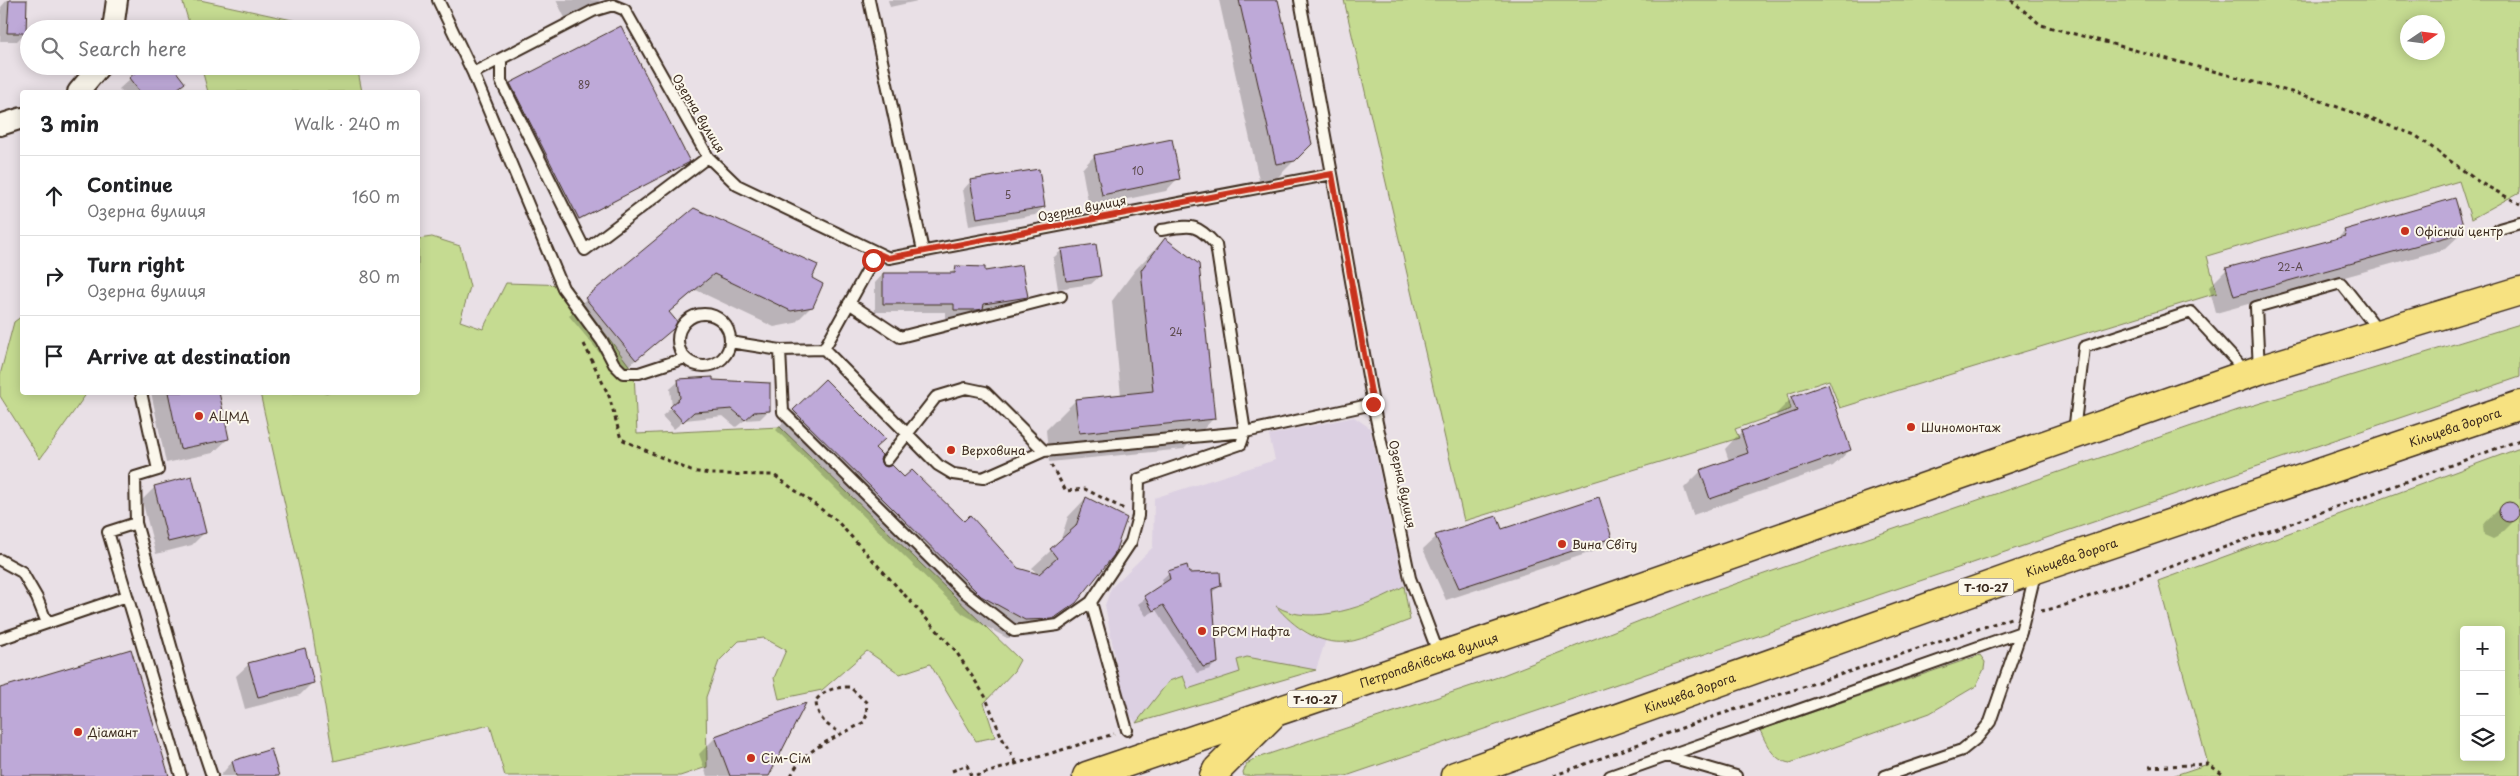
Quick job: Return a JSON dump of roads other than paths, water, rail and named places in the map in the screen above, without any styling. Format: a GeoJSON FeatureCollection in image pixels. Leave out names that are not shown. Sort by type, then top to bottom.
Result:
{"type":"FeatureCollection","features":[{"type":"Feature","properties":{"kind":"highway","name":"Т-10-27"},"geometry":{"type":"LineString","coordinates":[[2074,434],[2253,372],[2520,291]]}},
{"type":"Feature","properties":{"kind":"highway","name":"Кільцева дорога"},"geometry":{"type":"LineString","coordinates":[[1455,776],[2036,569],[2520,405]]}},
{"type":"Feature","properties":{"kind":"highway","name":"Петропавлівська вулиця"},"geometry":{"type":"LineString","coordinates":[[1087,776],[1543,621],[2074,434]]}},
{"type":"Feature","properties":{"kind":"highway"},"geometry":{"type":"LineString","coordinates":[[1214,776],[1217,770],[1276,711]]}},
{"type":"Feature","properties":{"kind":"street"},"geometry":{"type":"LineString","coordinates":[[115,20],[117,0]]}},
{"type":"Feature","properties":{"kind":"street"},"geometry":{"type":"LineString","coordinates":[[80,90],[92,75]]}},
{"type":"Feature","properties":{"kind":"street"},"geometry":{"type":"LineString","coordinates":[[0,124],[20,119]]}},
{"type":"Feature","properties":{"kind":"lane"},"geometry":{"type":"LineString","coordinates":[[438,0],[473,73],[563,288],[602,341],[614,364],[623,373],[639,373],[685,358]]}},
{"type":"Feature","properties":{"kind":"lane"},"geometry":{"type":"LineString","coordinates":[[869,0],[923,251]]}},
{"type":"Feature","properties":{"kind":"lane"},"geometry":{"type":"LineString","coordinates":[[1300,0],[1332,174]]}},
{"type":"Feature","properties":{"kind":"lane","name":"Озерна вулиця"},"geometry":{"type":"LineString","coordinates":[[473,73],[593,11],[613,5],[624,10],[708,156],[737,185],[888,258],[1332,174],[1373,404],[1410,578],[1439,655]]}},
{"type":"Feature","properties":{"kind":"lane"},"geometry":{"type":"LineString","coordinates":[[501,58],[501,81],[585,250],[708,156]]}},
{"type":"Feature","properties":{"kind":"lane"},"geometry":{"type":"LineString","coordinates":[[2499,229],[2520,223]]}},
{"type":"Feature","properties":{"kind":"lane"},"geometry":{"type":"LineString","coordinates":[[780,350],[783,412],[864,487],[963,591],[1014,631],[1058,626],[1091,602],[1131,542],[1138,516],[1139,478],[1241,444],[1245,432],[1216,245],[1205,232],[1193,226],[1161,230]]}},
{"type":"Feature","properties":{"kind":"lane"},"geometry":{"type":"LineString","coordinates":[[824,349],[877,253]]}},
{"type":"Feature","properties":{"kind":"lane"},"geometry":{"type":"LineString","coordinates":[[2253,372],[2256,307],[2341,283],[2380,332]]}},
{"type":"Feature","properties":{"kind":"lane"},"geometry":{"type":"LineString","coordinates":[[850,303],[900,337],[1061,296]]}},
{"type":"Feature","properties":{"kind":"lane"},"geometry":{"type":"LineString","coordinates":[[2074,434],[2084,347],[2191,312],[2253,372]]}},
{"type":"Feature","properties":{"kind":"lane"},"geometry":{"type":"LineString","coordinates":[[704,314],[720,320],[729,333],[730,342],[728,350],[717,363],[700,366],[685,358],[678,342],[683,326],[696,316],[704,314]]}},
{"type":"Feature","properties":{"kind":"lane"},"geometry":{"type":"LineString","coordinates":[[730,342],[780,350],[824,349],[938,465],[953,474],[983,478],[1044,451],[1245,432],[1373,404]]}},
{"type":"Feature","properties":{"kind":"lane"},"geometry":{"type":"LineString","coordinates":[[887,460],[936,397],[966,388],[985,392],[1044,451]]}},
{"type":"Feature","properties":{"kind":"lane"},"geometry":{"type":"LineString","coordinates":[[142,395],[158,470],[135,477],[136,523],[185,695],[212,776]]}},
{"type":"Feature","properties":{"kind":"lane"},"geometry":{"type":"LineString","coordinates":[[136,523],[108,532],[181,776]]}},
{"type":"Feature","properties":{"kind":"lane"},"geometry":{"type":"LineString","coordinates":[[0,560],[22,572],[37,598],[47,623]]}},
{"type":"Feature","properties":{"kind":"lane"},"geometry":{"type":"LineString","coordinates":[[1885,776],[1962,750],[1978,737],[1990,722],[2021,632],[2036,569]]}},
{"type":"Feature","properties":{"kind":"lane"},"geometry":{"type":"LineString","coordinates":[[0,639],[127,596]]}},
{"type":"Feature","properties":{"kind":"lane"},"geometry":{"type":"LineString","coordinates":[[1091,602],[1127,730]]}},
{"type":"Feature","properties":{"kind":"lane"},"geometry":{"type":"LineString","coordinates":[[1610,776],[2021,632]]}},
{"type":"Feature","properties":{"kind":"lane"},"geometry":{"type":"LineString","coordinates":[[1667,756],[1736,776]]}},
{"type":"Feature","properties":{"kind":"place","name":"Офісний центр"},"geometry":{"type":"Point","coordinates":[2405,231]}},
{"type":"Feature","properties":{"kind":"place","name":"АЦМД"},"geometry":{"type":"Point","coordinates":[199,416]}},
{"type":"Feature","properties":{"kind":"place","name":"Шиномонтаж"},"geometry":{"type":"Point","coordinates":[1911,427]}},
{"type":"Feature","properties":{"kind":"place","name":"Верховина"},"geometry":{"type":"Point","coordinates":[951,450]}},
{"type":"Feature","properties":{"kind":"place","name":"Вина Світу"},"geometry":{"type":"Point","coordinates":[1562,544]}},
{"type":"Feature","properties":{"kind":"place","name":"БРСМ Нафта"},"geometry":{"type":"Point","coordinates":[1202,631]}},
{"type":"Feature","properties":{"kind":"place","name":"Діамант"},"geometry":{"type":"Point","coordinates":[78,732]}},
{"type":"Feature","properties":{"kind":"place","name":"Сім-Сім"},"geometry":{"type":"Point","coordinates":[751,758]}}]}
